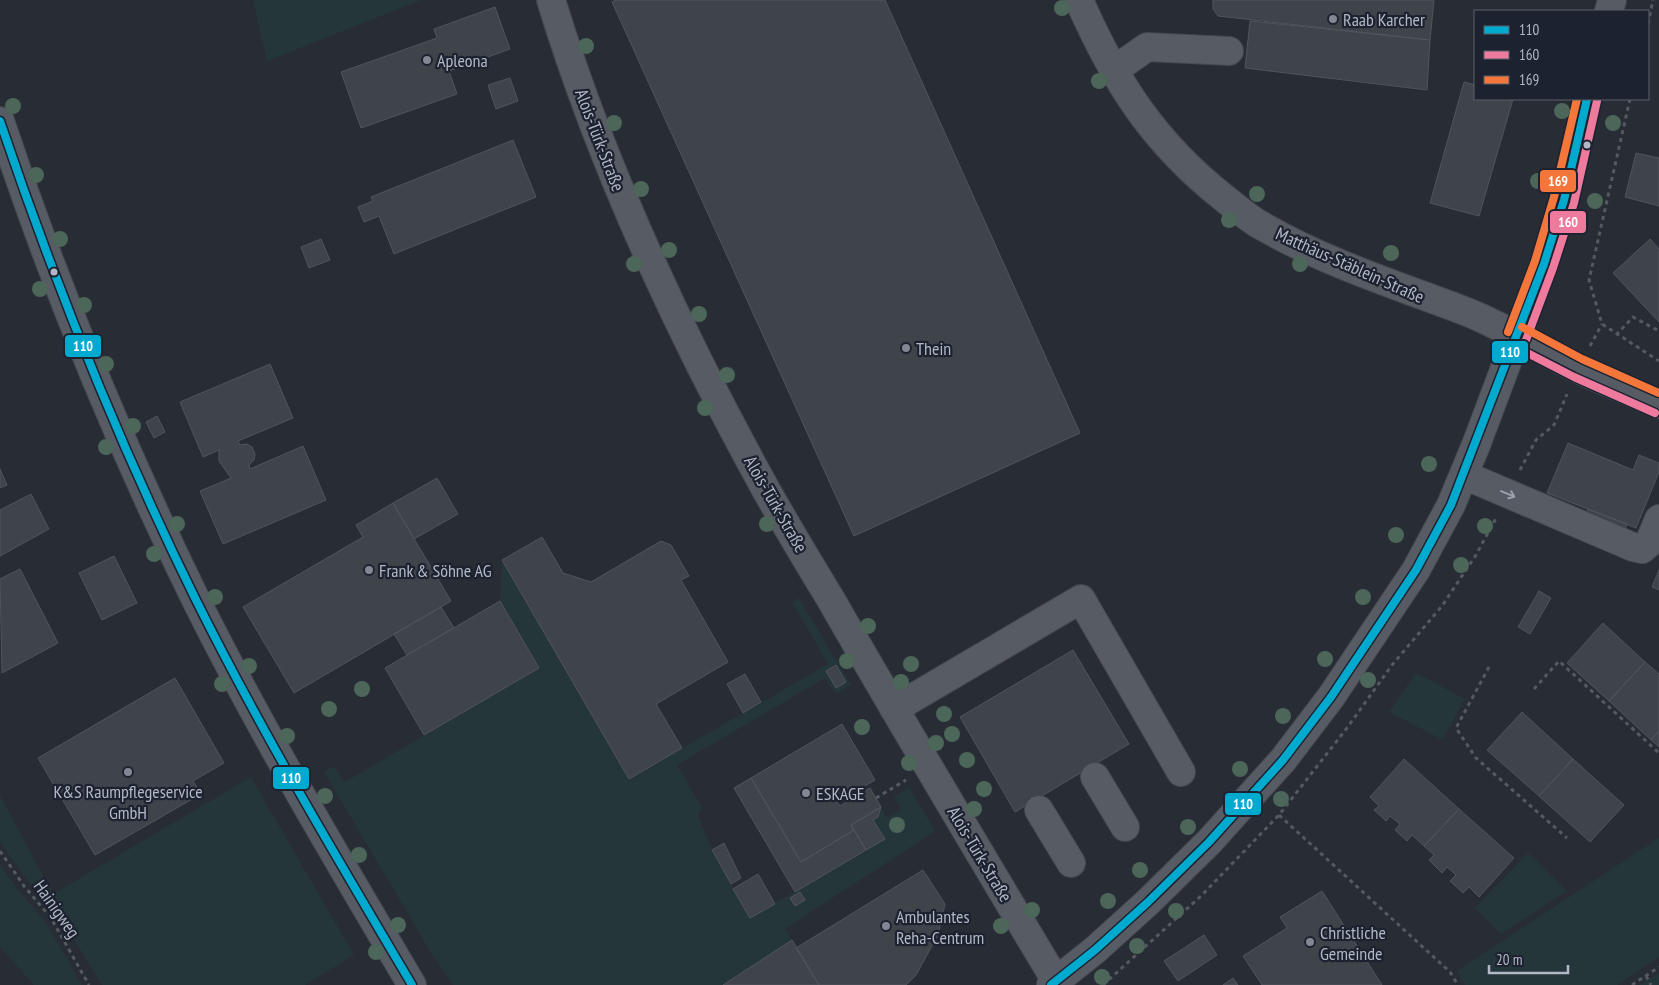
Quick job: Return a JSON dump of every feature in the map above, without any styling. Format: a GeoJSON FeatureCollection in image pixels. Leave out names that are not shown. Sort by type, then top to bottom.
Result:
{"type":"FeatureCollection","features":[{"type":"Feature","properties":{"kind":"street","name":"Alois-Türk-Straße"},"geometry":{"type":"LineString","coordinates":[[551,0],[566,50],[602,148],[634,224],[686,336],[766,489],[1054,983]]}},
{"type":"Feature","properties":{"kind":"street","name":"Matthäus-Stäblein-Straße"},"geometry":{"type":"LineString","coordinates":[[1079,0],[1122,87],[1159,138],[1203,181],[1256,223],[1307,250],[1418,296],[1463,311],[1517,336],[1578,368],[1659,404]]}},
{"type":"Feature","properties":{"kind":"street"},"geometry":{"type":"LineString","coordinates":[[1113,71],[1147,47],[1229,51]]}},
{"type":"Feature","properties":{"kind":"street"},"geometry":{"type":"LineString","coordinates":[[1054,983],[1148,902],[1209,842],[1284,760],[1331,697],[1416,570],[1451,506],[1464,475],[1544,264],[1564,200],[1588,100]]}},
{"type":"Feature","properties":{"kind":"street"},"geometry":{"type":"LineString","coordinates":[[0,121],[32,218],[78,337],[195,598],[302,799],[412,985]]}},
{"type":"Feature","properties":{"kind":"street"},"geometry":{"type":"LineString","coordinates":[[1464,475],[1633,547],[1642,549],[1648,544],[1659,519]]}},
{"type":"Feature","properties":{"kind":"street"},"geometry":{"type":"LineString","coordinates":[[894,709],[1081,599],[1181,772]]}},
{"type":"Feature","properties":{"kind":"street"},"geometry":{"type":"LineString","coordinates":[[1095,777],[1125,827]]}},
{"type":"Feature","properties":{"kind":"street"},"geometry":{"type":"LineString","coordinates":[[1039,810],[1071,863]]}},
{"type":"Feature","properties":{"kind":"path"},"geometry":{"type":"LineString","coordinates":[[1649,20],[1654,0]]}},
{"type":"Feature","properties":{"kind":"path"},"geometry":{"type":"LineString","coordinates":[[1630,100],[1589,280],[1602,324],[1616,335],[1659,361]]}},
{"type":"Feature","properties":{"kind":"path"},"geometry":{"type":"LineString","coordinates":[[1616,335],[1633,316],[1659,330]]}},
{"type":"Feature","properties":{"kind":"path"},"geometry":{"type":"LineString","coordinates":[[1534,689],[1559,661],[1659,753]]}},
{"type":"Feature","properties":{"kind":"path"},"geometry":{"type":"LineString","coordinates":[[1489,667],[1456,728],[1476,758],[1567,838]]}},
{"type":"Feature","properties":{"kind":"path"},"geometry":{"type":"LineString","coordinates":[[876,798],[908,778]]}},
{"type":"Feature","properties":{"kind":"path"},"geometry":{"type":"LineString","coordinates":[[1279,815],[1450,972],[1458,985]]}},
{"type":"Feature","properties":{"kind":"path","name":"Hainigweg"},"geometry":{"type":"LineString","coordinates":[[0,851],[24,886],[51,918],[89,985]]}},
{"type":"Feature","properties":{"kind":"path"},"geometry":{"type":"LineString","coordinates":[[1632,985],[1659,967]]}},
{"type":"Feature","properties":{"kind":"path"},"geometry":{"type":"LineString","coordinates":[[1646,976],[1651,985]]}},
{"type":"Feature","properties":{"kind":"shaded area"},"geometry":{"type":"Polygon","coordinates":[[[253,0],[421,0],[267,61],[253,0]]]}},
{"type":"Feature","properties":{"kind":"shaded area"},"geometry":{"type":"Polygon","coordinates":[[[502,560],[629,779],[828,664],[792,602],[799,598],[851,685],[836,694],[825,678],[677,765],[702,807],[698,815],[712,850],[750,918],[884,839],[873,820],[878,817],[881,807],[887,818],[901,809],[894,796],[909,787],[935,831],[785,929],[792,940],[723,985],[453,985],[433,956],[324,772],[334,766],[345,782],[539,668],[500,601],[502,560]],[[835,665],[826,671],[836,688],[846,682],[835,665]],[[800,892],[790,898],[795,906],[804,900],[800,892]]]}},
{"type":"Feature","properties":{"kind":"shaded area"},"geometry":{"type":"Polygon","coordinates":[[[1416,673],[1465,699],[1443,740],[1389,712],[1416,673]]]}},
{"type":"Feature","properties":{"kind":"shaded area"},"geometry":{"type":"Polygon","coordinates":[[[251,777],[354,955],[305,985],[102,985],[59,915],[28,881],[0,842],[0,796],[53,894],[251,777]]]}},
{"type":"Feature","properties":{"kind":"shaded area"},"geometry":{"type":"Polygon","coordinates":[[[1659,838],[1659,957],[1617,985],[1465,985],[1457,971],[1659,838]]]}},
{"type":"Feature","properties":{"kind":"shaded area"},"geometry":{"type":"Polygon","coordinates":[[[1528,853],[1567,891],[1501,934],[1475,908],[1528,853]]]}},
{"type":"Feature","properties":{"kind":"shaded area"},"geometry":{"type":"Polygon","coordinates":[[[0,864],[17,889],[46,922],[82,985],[34,985],[0,947],[0,864]]]}},
{"type":"Feature","properties":{"kind":"shaded area"},"geometry":{"type":"Polygon","coordinates":[[[1659,973],[1659,985],[1639,985],[1659,973]]]}},
{"type":"Feature","properties":{"kind":"building","name":"Thein"},"geometry":{"type":"Polygon","coordinates":[[[616,0],[885,0],[1080,433],[854,536],[612,2],[616,0]]]}},
{"type":"Feature","properties":{"kind":"building","name":"Raab Karcher"},"geometry":{"type":"Polygon","coordinates":[[[1213,0],[1434,0],[1430,40],[1218,16],[1213,9],[1213,0]]]}},
{"type":"Feature","properties":{"kind":"building","name":"Apleona"},"geometry":{"type":"Polygon","coordinates":[[[495,7],[510,49],[449,71],[457,94],[361,128],[341,72],[437,38],[434,29],[495,7]]]}},
{"type":"Feature","properties":{"kind":"building"},"geometry":{"type":"Polygon","coordinates":[[[1250,21],[1430,40],[1427,90],[1245,68],[1250,21]]]}},
{"type":"Feature","properties":{"kind":"building"},"geometry":{"type":"Polygon","coordinates":[[[510,78],[518,101],[496,109],[488,85],[510,78]]]}},
{"type":"Feature","properties":{"kind":"building"},"geometry":{"type":"Polygon","coordinates":[[[1464,82],[1474,85],[1474,100],[1513,100],[1479,216],[1430,203],[1464,82]]]}},
{"type":"Feature","properties":{"kind":"building"},"geometry":{"type":"Polygon","coordinates":[[[513,140],[536,197],[394,254],[379,216],[364,222],[358,207],[373,201],[371,197],[513,140]]]}},
{"type":"Feature","properties":{"kind":"building"},"geometry":{"type":"Polygon","coordinates":[[[1636,153],[1659,158],[1659,206],[1625,197],[1636,153]]]}},
{"type":"Feature","properties":{"kind":"building"},"geometry":{"type":"Polygon","coordinates":[[[321,239],[330,260],[309,268],[301,247],[321,239]]]}},
{"type":"Feature","properties":{"kind":"building"},"geometry":{"type":"Polygon","coordinates":[[[1650,239],[1659,249],[1659,322],[1613,273],[1650,239]]]}},
{"type":"Feature","properties":{"kind":"building"},"geometry":{"type":"Polygon","coordinates":[[[270,364],[293,418],[238,441],[240,445],[247,444],[252,447],[255,454],[254,460],[249,465],[250,469],[303,446],[326,500],[223,544],[200,491],[231,478],[219,461],[219,450],[203,457],[180,402],[270,364]]]}},
{"type":"Feature","properties":{"kind":"building"},"geometry":{"type":"Polygon","coordinates":[[[157,416],[165,432],[154,438],[146,422],[157,416]]]}},
{"type":"Feature","properties":{"kind":"building"},"geometry":{"type":"Polygon","coordinates":[[[1568,443],[1633,470],[1639,455],[1659,463],[1659,472],[1636,528],[1547,493],[1568,443]]]}},
{"type":"Feature","properties":{"kind":"building"},"geometry":{"type":"Polygon","coordinates":[[[0,469],[7,485],[0,488],[0,469]]]}},
{"type":"Feature","properties":{"kind":"building"},"geometry":{"type":"Polygon","coordinates":[[[437,478],[458,514],[414,539],[393,503],[437,478]]]}},
{"type":"Feature","properties":{"kind":"building"},"geometry":{"type":"Polygon","coordinates":[[[31,494],[49,529],[0,556],[0,510],[31,494]]]}},
{"type":"Feature","properties":{"kind":"building","name":"Frank & Söhne AG"},"geometry":{"type":"Polygon","coordinates":[[[393,503],[451,601],[294,693],[243,607],[363,537],[356,525],[393,503]]]}},
{"type":"Feature","properties":{"kind":"building"},"geometry":{"type":"Polygon","coordinates":[[[1588,509],[1627,524],[1623,535],[1584,520],[1588,509]]]}},
{"type":"Feature","properties":{"kind":"building"},"geometry":{"type":"Polygon","coordinates":[[[542,537],[563,573],[591,582],[661,541],[671,545],[689,576],[681,580],[728,662],[656,704],[682,748],[629,779],[502,560],[542,537]]]}},
{"type":"Feature","properties":{"kind":"building"},"geometry":{"type":"Polygon","coordinates":[[[114,556],[137,603],[102,620],[79,573],[114,556]]]}},
{"type":"Feature","properties":{"kind":"building"},"geometry":{"type":"Polygon","coordinates":[[[20,569],[58,643],[2,673],[0,579],[20,569]]]}},
{"type":"Feature","properties":{"kind":"building"},"geometry":{"type":"Polygon","coordinates":[[[1659,570],[1659,590],[1652,587],[1659,570]]]}},
{"type":"Feature","properties":{"kind":"building"},"geometry":{"type":"Polygon","coordinates":[[[1539,591],[1551,598],[1530,634],[1518,627],[1539,591]]]}},
{"type":"Feature","properties":{"kind":"building","name":"Frank & Söhne AG"},"geometry":{"type":"Polygon","coordinates":[[[500,601],[539,668],[424,735],[385,668],[500,601]]]}},
{"type":"Feature","properties":{"kind":"building"},"geometry":{"type":"Polygon","coordinates":[[[441,607],[454,628],[407,655],[394,634],[441,607]]]}},
{"type":"Feature","properties":{"kind":"building"},"geometry":{"type":"Polygon","coordinates":[[[1603,623],[1645,662],[1609,701],[1567,663],[1603,623]]]}},
{"type":"Feature","properties":{"kind":"building"},"geometry":{"type":"Polygon","coordinates":[[[1073,650],[1129,744],[1015,812],[960,717],[1073,650]]]}},
{"type":"Feature","properties":{"kind":"building"},"geometry":{"type":"Polygon","coordinates":[[[1645,662],[1659,674],[1659,731],[1651,740],[1609,701],[1645,662]]]}},
{"type":"Feature","properties":{"kind":"building"},"geometry":{"type":"Polygon","coordinates":[[[836,665],[846,682],[836,688],[826,671],[836,665]]]}},
{"type":"Feature","properties":{"kind":"building"},"geometry":{"type":"Polygon","coordinates":[[[745,674],[761,702],[743,713],[727,684],[745,674]]]}},
{"type":"Feature","properties":{"kind":"building","name":"K&S Raumpflegeservice GmbH"},"geometry":{"type":"Polygon","coordinates":[[[175,678],[224,763],[193,781],[201,794],[95,855],[38,758],[175,678]]]}},
{"type":"Feature","properties":{"kind":"building"},"geometry":{"type":"Polygon","coordinates":[[[1522,712],[1573,759],[1539,796],[1487,750],[1522,712]]]}},
{"type":"Feature","properties":{"kind":"building","name":"ESKAGE"},"geometry":{"type":"Polygon","coordinates":[[[842,724],[875,780],[837,802],[840,806],[870,788],[881,807],[851,825],[854,830],[801,862],[751,778],[842,724]]]}},
{"type":"Feature","properties":{"kind":"building"},"geometry":{"type":"Polygon","coordinates":[[[1659,731],[1659,747],[1651,740],[1659,731]]]}},
{"type":"Feature","properties":{"kind":"building"},"geometry":{"type":"Polygon","coordinates":[[[1404,759],[1459,809],[1424,846],[1412,835],[1407,841],[1395,830],[1400,824],[1390,816],[1386,821],[1374,810],[1379,806],[1370,797],[1404,759]]]}},
{"type":"Feature","properties":{"kind":"building"},"geometry":{"type":"Polygon","coordinates":[[[1573,759],[1624,805],[1590,842],[1539,796],[1573,759]]]}},
{"type":"Feature","properties":{"kind":"building"},"geometry":{"type":"Polygon","coordinates":[[[751,778],[801,862],[854,830],[866,850],[795,892],[734,788],[751,778]]]}},
{"type":"Feature","properties":{"kind":"building"},"geometry":{"type":"Polygon","coordinates":[[[881,807],[878,817],[873,820],[885,839],[866,850],[851,825],[881,807]]]}},
{"type":"Feature","properties":{"kind":"building"},"geometry":{"type":"Polygon","coordinates":[[[1459,809],[1514,858],[1479,897],[1469,887],[1463,893],[1450,881],[1456,875],[1447,867],[1442,873],[1429,860],[1434,855],[1424,846],[1459,809]]]}},
{"type":"Feature","properties":{"kind":"building"},"geometry":{"type":"Polygon","coordinates":[[[724,843],[741,878],[731,884],[712,850],[724,843]]]}},
{"type":"Feature","properties":{"kind":"building","name":"Ambulantes Reha-Centrum"},"geometry":{"type":"Polygon","coordinates":[[[923,870],[945,904],[938,935],[916,975],[906,985],[819,985],[796,948],[923,870]]]}},
{"type":"Feature","properties":{"kind":"building"},"geometry":{"type":"Polygon","coordinates":[[[758,874],[775,904],[750,918],[733,889],[758,874]]]}},
{"type":"Feature","properties":{"kind":"building","name":"Christliche Gemeinde"},"geometry":{"type":"Polygon","coordinates":[[[1322,891],[1382,985],[1262,985],[1243,956],[1287,928],[1280,917],[1322,891]]]}},
{"type":"Feature","properties":{"kind":"building"},"geometry":{"type":"Polygon","coordinates":[[[800,892],[805,900],[795,906],[790,898],[800,892]]]}},
{"type":"Feature","properties":{"kind":"building"},"geometry":{"type":"Polygon","coordinates":[[[1204,935],[1217,955],[1178,981],[1164,961],[1204,935]]]}},
{"type":"Feature","properties":{"kind":"building"},"geometry":{"type":"Polygon","coordinates":[[[792,940],[819,985],[723,985],[792,940]]]}},
{"type":"Feature","properties":{"kind":"building"},"geometry":{"type":"Polygon","coordinates":[[[1233,978],[1238,985],[1223,985],[1233,978]]]}},
{"type":"Feature","properties":{"kind":"transit line","name":"169"},"geometry":{"type":"LineString","coordinates":[[1508,332],[1535,261],[1554,197],[1577,100]]}},
{"type":"Feature","properties":{"kind":"transit line","name":"110"},"geometry":{"type":"LineString","coordinates":[[1051,985],[1095,950],[1148,902],[1209,842],[1283,760],[1331,697],[1416,570],[1451,505],[1544,264],[1564,200],[1587,100]]}},
{"type":"Feature","properties":{"kind":"transit line","name":"160"},"geometry":{"type":"LineString","coordinates":[[1526,340],[1553,268],[1574,203],[1597,101]]}},
{"type":"Feature","properties":{"kind":"transit line","name":"110"},"geometry":{"type":"LineString","coordinates":[[0,121],[66,303],[114,422],[167,540],[246,697],[412,985]]}},
{"type":"Feature","properties":{"kind":"transit line","name":"169"},"geometry":{"type":"LineString","coordinates":[[1522,327],[1582,359],[1659,393]]}},
{"type":"Feature","properties":{"kind":"transit line","name":"160"},"geometry":{"type":"LineString","coordinates":[[1512,345],[1574,377],[1655,413]]}},
{"type":"Feature","properties":{"kind":"place","name":"Raab Karcher"},"geometry":{"type":"Point","coordinates":[1333,19]}},
{"type":"Feature","properties":{"kind":"place","name":"Apleona"},"geometry":{"type":"Point","coordinates":[427,60]}},
{"type":"Feature","properties":{"kind":"place","name":"Thein"},"geometry":{"type":"Point","coordinates":[906,348]}},
{"type":"Feature","properties":{"kind":"place","name":"Frank & Söhne AG"},"geometry":{"type":"Point","coordinates":[369,570]}},
{"type":"Feature","properties":{"kind":"place","name":"K&S Raumpflegeservice GmbH"},"geometry":{"type":"Point","coordinates":[128,772]}},
{"type":"Feature","properties":{"kind":"place","name":"ESKAGE"},"geometry":{"type":"Point","coordinates":[806,793]}},
{"type":"Feature","properties":{"kind":"place","name":"Ambulantes Reha-Centrum"},"geometry":{"type":"Point","coordinates":[886,926]}},
{"type":"Feature","properties":{"kind":"place","name":"Christliche Gemeinde"},"geometry":{"type":"Point","coordinates":[1310,942]}}]}
